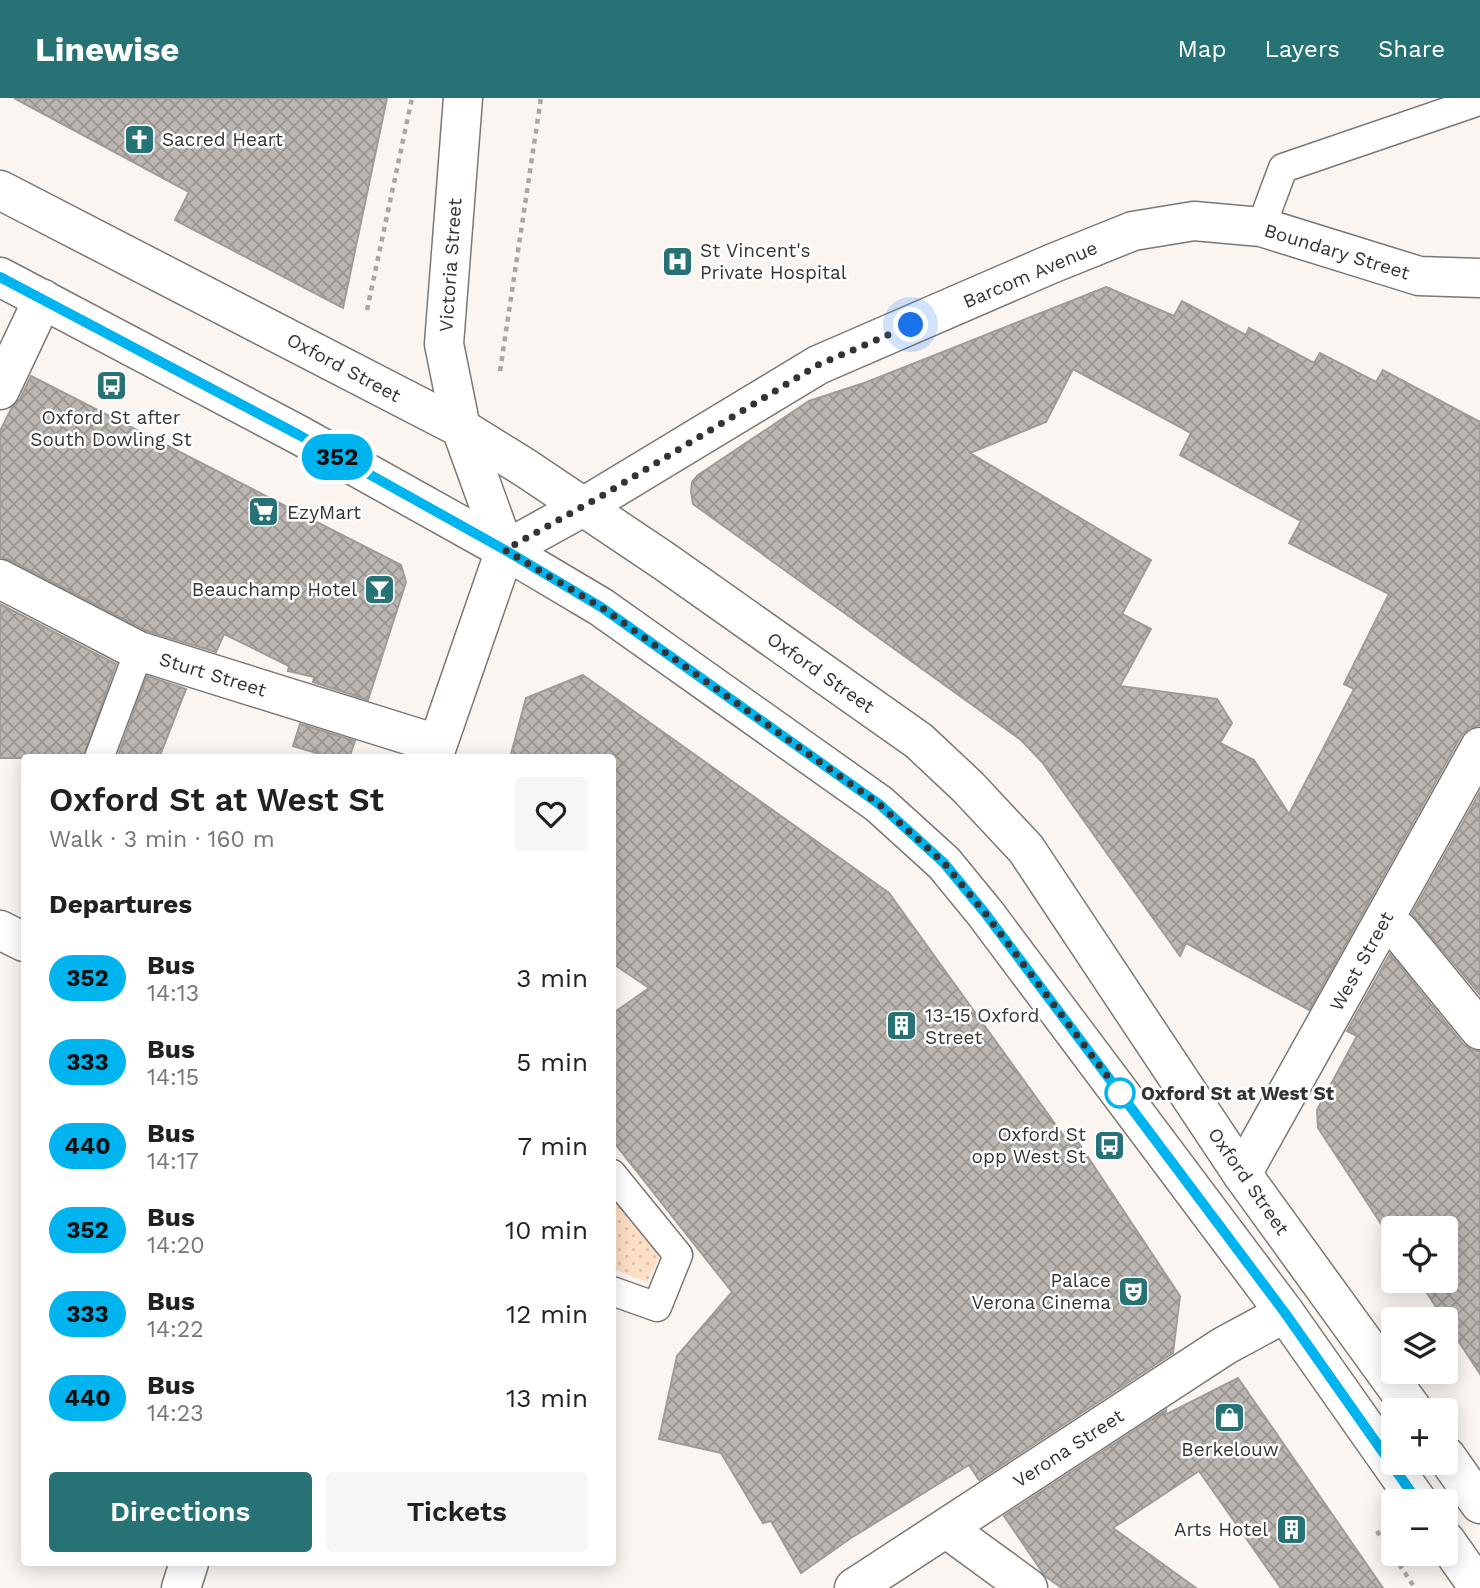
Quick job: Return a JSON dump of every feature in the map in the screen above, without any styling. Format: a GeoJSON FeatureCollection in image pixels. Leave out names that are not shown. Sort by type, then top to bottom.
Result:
{"type":"FeatureCollection","features":[{"type":"Feature","properties":{"kind":"main road","name":"Victoria Street"},"geometry":{"type":"LineString","coordinates":[[463,98],[444,334],[461,428],[505,550]]}},
{"type":"Feature","properties":{"kind":"main road","name":"Oxford Street"},"geometry":{"type":"LineString","coordinates":[[0,190],[461,428],[583,506],[919,741],[968,787],[1026,849],[1242,1174],[1404,1398]]}},
{"type":"Feature","properties":{"kind":"main road","name":"Boundary Street"},"geometry":{"type":"LineString","coordinates":[[1194,221],[1261,227],[1419,276],[1480,278]]}},
{"type":"Feature","properties":{"kind":"main road","name":"Barcom Avenue"},"geometry":{"type":"LineString","coordinates":[[505,550],[818,365],[1051,264],[1133,232],[1194,221]]}},
{"type":"Feature","properties":{"kind":"main road"},"geometry":{"type":"LineString","coordinates":[[0,277],[299,435],[601,607],[879,804],[944,863],[985,913],[1285,1313],[1409,1489]]}},
{"type":"Feature","properties":{"kind":"main road"},"geometry":{"type":"LineString","coordinates":[[0,390],[43,299]]}},
{"type":"Feature","properties":{"kind":"main road"},"geometry":{"type":"LineString","coordinates":[[435,751],[505,550]]}},
{"type":"Feature","properties":{"kind":"main road","name":"Sturt Street"},"geometry":{"type":"LineString","coordinates":[[0,579],[139,651],[435,751]]}},
{"type":"Feature","properties":{"kind":"main road","name":"West Street"},"geometry":{"type":"LineString","coordinates":[[1242,1174],[1480,747]]}},
{"type":"Feature","properties":{"kind":"main road"},"geometry":{"type":"LineString","coordinates":[[1382,925],[1399,931],[1480,1030]]}},
{"type":"Feature","properties":{"kind":"main road"},"geometry":{"type":"LineString","coordinates":[[0,930],[21,940]]}},
{"type":"Feature","properties":{"kind":"main road","name":"Verona Street"},"geometry":{"type":"LineString","coordinates":[[854,1588],[1224,1346],[1285,1313]]}},
{"type":"Feature","properties":{"kind":"main road"},"geometry":{"type":"LineString","coordinates":[[1458,1473],[1480,1504]]}},
{"type":"Feature","properties":{"kind":"main road"},"geometry":{"type":"LineString","coordinates":[[947,1528],[1028,1588]]}},
{"type":"Feature","properties":{"kind":"main road"},"geometry":{"type":"LineString","coordinates":[[1458,1558],[1479,1588]]}},
{"type":"Feature","properties":{"kind":"main road"},"geometry":{"type":"LineString","coordinates":[[181,1588],[187,1566]]}},
{"type":"Feature","properties":{"kind":"lane"},"geometry":{"type":"LineString","coordinates":[[1261,227],[1283,168],[1474,103],[1480,98]]}},
{"type":"Feature","properties":{"kind":"lane"},"geometry":{"type":"LineString","coordinates":[[100,754],[139,651]]}},
{"type":"Feature","properties":{"kind":"lane"},"geometry":{"type":"LineString","coordinates":[[616,1179],[678,1255],[657,1307],[616,1292]]}},
{"type":"Feature","properties":{"kind":"path"},"geometry":{"type":"LineString","coordinates":[[367,310],[412,98]]}},
{"type":"Feature","properties":{"kind":"path"},"geometry":{"type":"LineString","coordinates":[[500,372],[541,98]]}},
{"type":"Feature","properties":{"kind":"path"},"geometry":{"type":"LineString","coordinates":[[1371,1523],[1415,1588]]}},
{"type":"Feature","properties":{"kind":"shaded area"},"geometry":{"type":"Polygon","coordinates":[[[616,1179],[667,1240],[647,1282],[616,1270],[616,1179]]]}},
{"type":"Feature","properties":{"kind":"building"},"geometry":{"type":"Polygon","coordinates":[[[14,98],[387,98],[343,308],[175,220],[189,192],[14,98]]]}},
{"type":"Feature","properties":{"kind":"building"},"geometry":{"type":"Polygon","coordinates":[[[1106,287],[1174,316],[1182,301],[1246,335],[1249,328],[1314,363],[1320,353],[1376,382],[1383,370],[1480,422],[1480,725],[1469,728],[1461,736],[1309,1010],[1186,943],[1180,956],[1042,762],[1021,740],[693,504],[692,482],[698,475],[809,401],[867,382],[1106,287]],[[1073,369],[1046,422],[970,453],[1151,560],[1122,614],[1151,629],[1120,686],[1217,699],[1232,723],[1220,743],[1254,760],[1289,814],[1354,689],[1344,684],[1389,594],[1289,543],[1301,521],[1180,455],[1191,433],[1073,369]]]}},
{"type":"Feature","properties":{"kind":"building"},"geometry":{"type":"Polygon","coordinates":[[[31,376],[401,565],[406,582],[368,700],[313,682],[314,677],[288,671],[289,666],[224,634],[216,652],[147,631],[0,557],[0,431],[31,376]]]}},
{"type":"Feature","properties":{"kind":"building"},"geometry":{"type":"Polygon","coordinates":[[[0,604],[116,664],[84,754],[21,754],[21,758],[0,758],[0,604]]]}},
{"type":"Feature","properties":{"kind":"building"},"geometry":{"type":"Polygon","coordinates":[[[583,675],[889,893],[1071,1146],[1078,1142],[1180,1296],[1173,1353],[979,1480],[969,1465],[851,1538],[801,1573],[771,1521],[763,1523],[721,1453],[659,1439],[677,1356],[732,1292],[616,1145],[616,1011],[649,988],[616,966],[616,754],[511,754],[526,698],[583,675]]]}},
{"type":"Feature","properties":{"kind":"building"},"geometry":{"type":"Polygon","coordinates":[[[147,676],[186,689],[161,754],[118,754],[147,676]]]}},
{"type":"Feature","properties":{"kind":"building"},"geometry":{"type":"Polygon","coordinates":[[[300,724],[355,741],[350,754],[320,754],[293,746],[300,724]]]}},
{"type":"Feature","properties":{"kind":"building"},"geometry":{"type":"Polygon","coordinates":[[[1480,792],[1480,995],[1412,914],[1480,792]]]}},
{"type":"Feature","properties":{"kind":"building"},"geometry":{"type":"Polygon","coordinates":[[[1390,954],[1463,1044],[1472,1050],[1480,1051],[1480,1374],[1458,1340],[1458,1307],[1436,1307],[1427,1293],[1458,1293],[1458,1216],[1381,1216],[1381,1224],[1318,1128],[1317,1110],[1357,1036],[1347,1031],[1390,954]]]}},
{"type":"Feature","properties":{"kind":"building"},"geometry":{"type":"Polygon","coordinates":[[[1238,1378],[1383,1588],[1281,1588],[1199,1471],[1113,1528],[1196,1588],[1062,1588],[1045,1576],[1004,1516],[1166,1410],[1165,1415],[1238,1378]]]}},
{"type":"Feature","properties":{"kind":"bus line","name":"352"},"geometry":{"type":"LineString","coordinates":[[0,277],[299,435],[601,607],[879,804],[944,863],[985,913],[1285,1313],[1409,1489]]}},
{"type":"Feature","properties":{"kind":"place","name":"Sacred Heart"},"geometry":{"type":"Point","coordinates":[139,139]}},
{"type":"Feature","properties":{"kind":"place","name":"St Vincent's Private Hospital"},"geometry":{"type":"Point","coordinates":[677,261]}},
{"type":"Feature","properties":{"kind":"place","name":"Oxford St after South Dowling St"},"geometry":{"type":"Point","coordinates":[111,386]}},
{"type":"Feature","properties":{"kind":"place","name":"EzyMart"},"geometry":{"type":"Point","coordinates":[264,512]}},
{"type":"Feature","properties":{"kind":"place","name":"Beauchamp Hotel"},"geometry":{"type":"Point","coordinates":[380,589]}},
{"type":"Feature","properties":{"kind":"place","name":"13-15 Oxford Street"},"geometry":{"type":"Point","coordinates":[902,1026]}},
{"type":"Feature","properties":{"kind":"place","name":"Oxford St at West St"},"geometry":{"type":"Point","coordinates":[1120,1093]}},
{"type":"Feature","properties":{"kind":"place","name":"Oxford St opp West St"},"geometry":{"type":"Point","coordinates":[1109,1145]}},
{"type":"Feature","properties":{"kind":"place","name":"Palace Verona Cinema"},"geometry":{"type":"Point","coordinates":[1134,1291]}},
{"type":"Feature","properties":{"kind":"place","name":"Berkelouw"},"geometry":{"type":"Point","coordinates":[1230,1418]}},
{"type":"Feature","properties":{"kind":"place","name":"Arts Hotel"},"geometry":{"type":"Point","coordinates":[1291,1529]}},
{"type":"Feature","properties":{"kind":"route"},"geometry":{"type":"LineString","coordinates":[[911,325],[818,365],[605,494],[505,550],[601,607],[879,804],[944,863],[985,913],[1120,1093]]}}]}
